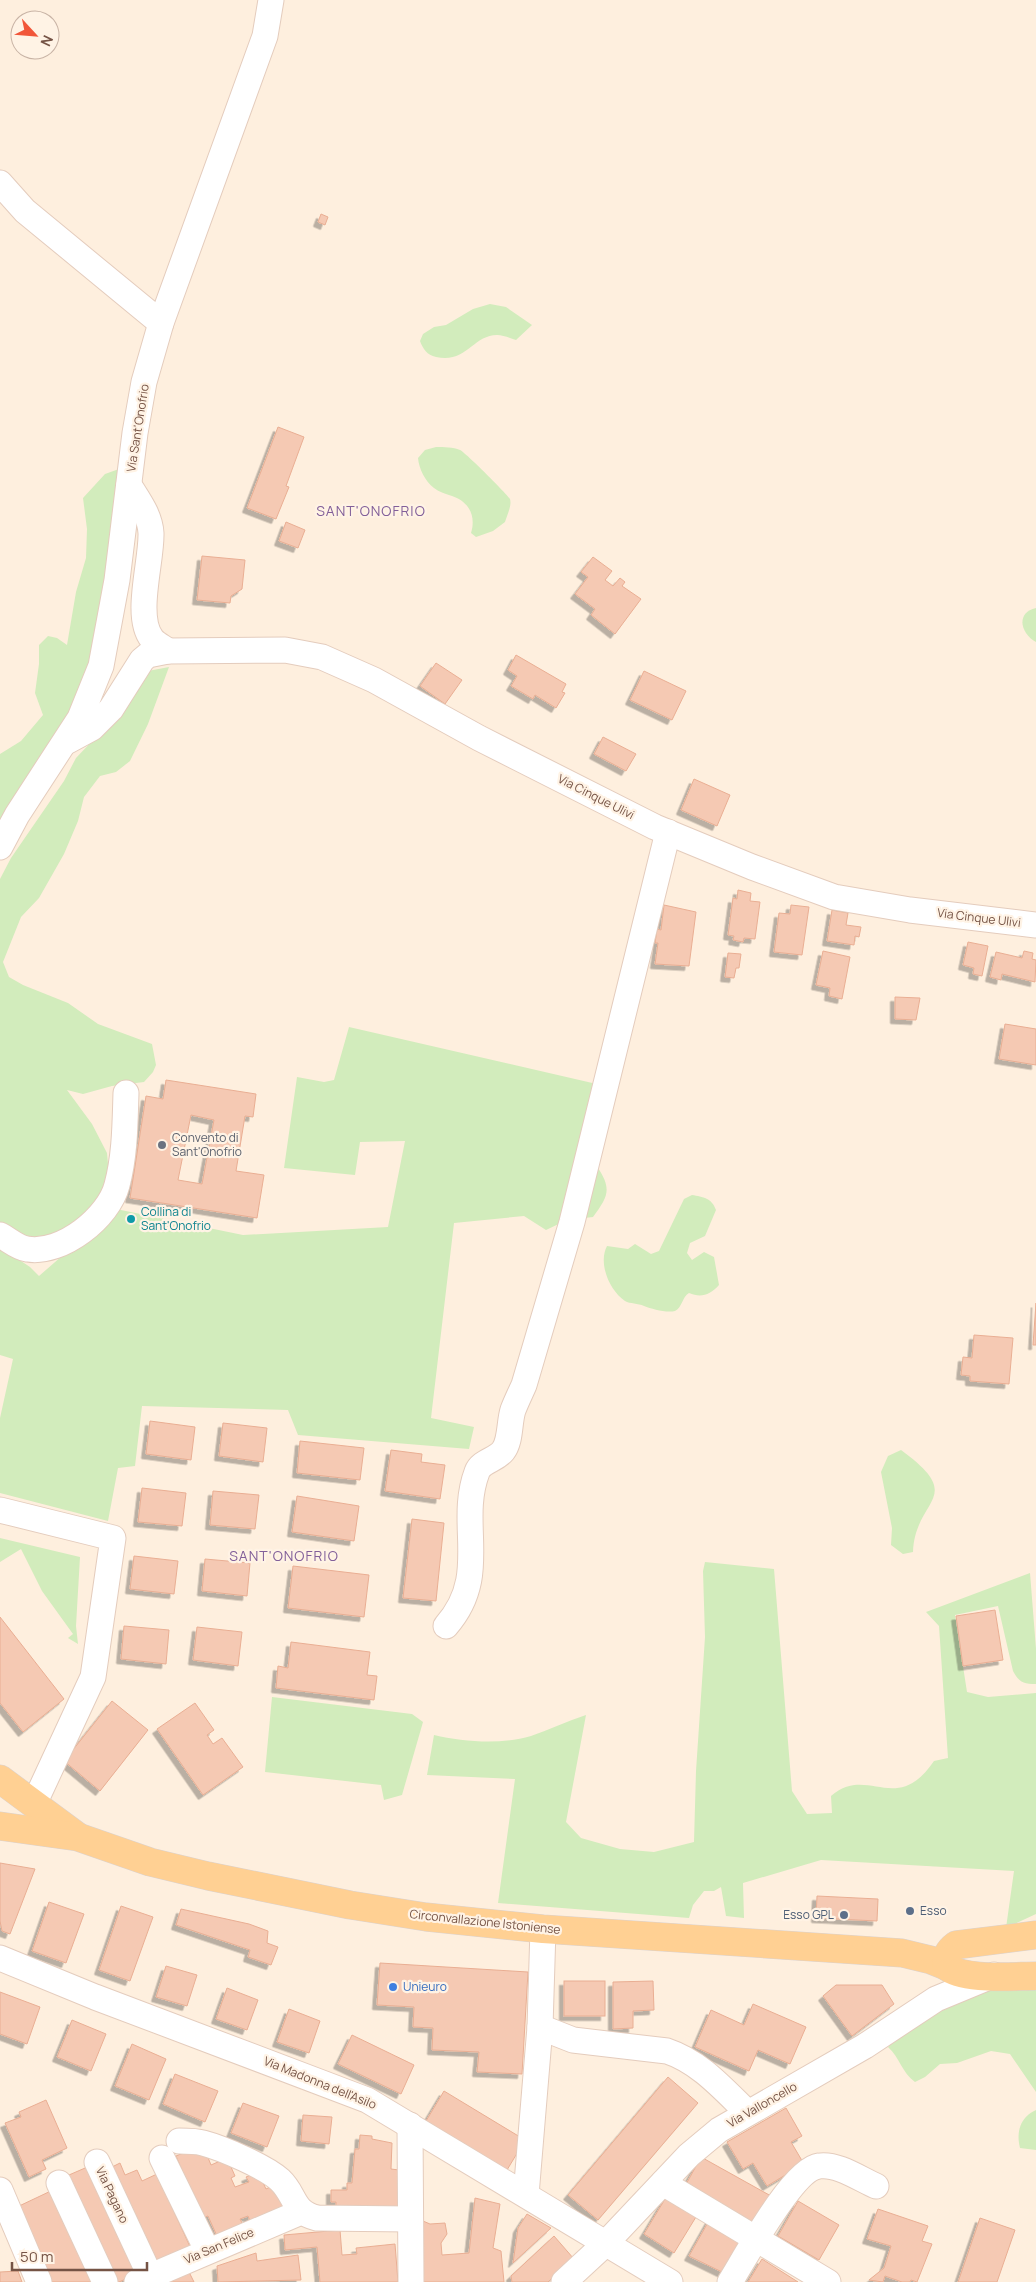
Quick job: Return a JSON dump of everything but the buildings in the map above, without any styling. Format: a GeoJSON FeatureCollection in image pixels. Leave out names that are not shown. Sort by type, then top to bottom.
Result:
{"type":"FeatureCollection","features":[{"type":"Feature","properties":{"kind":"main road","name":"Circonvallazione Istoniense"},"geometry":{"type":"LineString","coordinates":[[0,1779],[78,1836]]}},
{"type":"Feature","properties":{"kind":"main road","name":"Circonvallazione Istoniense"},"geometry":{"type":"LineString","coordinates":[[1,1827],[78,1836],[158,1864],[350,1905],[426,1917],[544,1929],[951,1955],[1032,1934]]}},
{"type":"Feature","properties":{"kind":"main road"},"geometry":{"type":"LineString","coordinates":[[951,1955],[952,1971],[964,1975],[1036,1976]]}},
{"type":"Feature","properties":{"kind":"street","name":"Via Sant'Onofrio"},"geometry":{"type":"LineString","coordinates":[[0,847],[17,815],[80,718],[101,666],[117,580],[138,408],[161,323],[264,36],[271,0]]}},
{"type":"Feature","properties":{"kind":"street"},"geometry":{"type":"LineString","coordinates":[[0,183],[25,211],[161,323]]}},
{"type":"Feature","properties":{"kind":"street"},"geometry":{"type":"LineString","coordinates":[[130,485],[148,517],[151,533],[144,602],[147,629],[152,640],[168,651]]}},
{"type":"Feature","properties":{"kind":"street","name":"Via Cinque Ulivi"},"geometry":{"type":"LineString","coordinates":[[63,744],[92,728],[111,710],[142,660],[148,655],[168,651],[285,650],[322,657],[374,680],[479,738],[668,832],[752,868],[834,898],[910,910],[1036,925]]}},
{"type":"Feature","properties":{"kind":"street"},"geometry":{"type":"LineString","coordinates":[[446,1626],[455,1616],[468,1587],[471,1561],[472,1491],[477,1470],[503,1451],[513,1411],[524,1386],[572,1222],[668,832]]}},
{"type":"Feature","properties":{"kind":"street"},"geometry":{"type":"LineString","coordinates":[[0,1235],[26,1249],[47,1249],[67,1242],[82,1231],[107,1205],[117,1186],[123,1158],[126,1093]]}},
{"type":"Feature","properties":{"kind":"street"},"geometry":{"type":"LineString","coordinates":[[0,1510],[113,1538],[93,1677],[34,1804]]}},
{"type":"Feature","properties":{"kind":"street"},"geometry":{"type":"LineString","coordinates":[[526,2195],[540,2028],[544,1929]]}},
{"type":"Feature","properties":{"kind":"street","name":"Via Madonna dell'Asilo"},"geometry":{"type":"LineString","coordinates":[[0,1958],[95,1997],[358,2096],[410,2125],[670,2282]]}},
{"type":"Feature","properties":{"kind":"street","name":"Via Valloncello"},"geometry":{"type":"LineString","coordinates":[[564,2282],[605,2244],[705,2141],[747,2112],[864,2046],[936,1999],[994,1975]]}},
{"type":"Feature","properties":{"kind":"street"},"geometry":{"type":"LineString","coordinates":[[540,2028],[573,2040],[667,2051],[678,2055],[709,2076],[747,2112]]}},
{"type":"Feature","properties":{"kind":"street"},"geometry":{"type":"LineString","coordinates":[[410,2125],[411,2282]]}},
{"type":"Feature","properties":{"kind":"street"},"geometry":{"type":"LineString","coordinates":[[208,2250],[171,2149],[202,2142],[270,2172],[281,2181],[301,2212],[317,2218],[410,2219]]}},
{"type":"Feature","properties":{"kind":"street","name":"Via Pagano"},"geometry":{"type":"LineString","coordinates":[[97,2162],[147,2280]]}},
{"type":"Feature","properties":{"kind":"street"},"geometry":{"type":"LineString","coordinates":[[730,2282],[792,2186],[803,2174],[817,2166],[829,2166],[876,2186]]}},
{"type":"Feature","properties":{"kind":"street"},"geometry":{"type":"LineString","coordinates":[[58,2183],[105,2282]]}},
{"type":"Feature","properties":{"kind":"street"},"geometry":{"type":"LineString","coordinates":[[663,2183],[828,2282]]}},
{"type":"Feature","properties":{"kind":"street"},"geometry":{"type":"LineString","coordinates":[[0,2190],[39,2282]]}},
{"type":"Feature","properties":{"kind":"street","name":"Via San Felice"},"geometry":{"type":"LineString","coordinates":[[147,2280],[208,2250],[301,2212]]}},
{"type":"Feature","properties":{"kind":"green space"},"geometry":{"type":"Polygon","coordinates":[[[490,304],[506,307],[532,325],[516,340],[499,335],[489,336],[455,357],[436,357],[430,355],[424,349],[420,341],[423,334],[434,327],[446,325],[473,309],[490,304]]]}},
{"type":"Feature","properties":{"kind":"green space"},"geometry":{"type":"Polygon","coordinates":[[[436,447],[460,450],[510,499],[509,511],[505,522],[493,531],[476,537],[471,533],[473,521],[467,506],[458,499],[434,488],[421,470],[418,458],[425,450],[436,447]]]}},
{"type":"Feature","properties":{"kind":"green space"},"geometry":{"type":"Polygon","coordinates":[[[119,469],[94,672],[0,833],[0,754],[21,741],[43,715],[35,693],[39,664],[39,645],[48,636],[57,638],[67,645],[76,592],[86,558],[87,529],[83,498],[105,474],[119,469]]]}},
{"type":"Feature","properties":{"kind":"green space"},"geometry":{"type":"Polygon","coordinates":[[[1036,608],[1036,642],[1027,634],[1022,624],[1025,614],[1036,608]]]}},
{"type":"Feature","properties":{"kind":"green space"},"geometry":{"type":"Polygon","coordinates":[[[169,667],[148,724],[130,761],[116,772],[100,776],[84,797],[78,821],[64,854],[39,898],[21,917],[3,962],[9,977],[23,985],[68,1003],[98,1024],[152,1044],[156,1065],[153,1072],[144,1082],[112,1086],[83,1094],[67,1090],[92,1124],[107,1153],[110,1186],[57,1246],[0,1230],[0,879],[11,858],[64,781],[76,758],[97,736],[148,671],[169,667]]]}},
{"type":"Feature","properties":{"kind":"green space"},"geometry":{"type":"Polygon","coordinates":[[[349,1027],[601,1085],[581,1167],[598,1168],[607,1187],[605,1198],[593,1217],[567,1220],[546,1230],[524,1216],[454,1223],[431,1418],[474,1427],[469,1449],[298,1435],[288,1410],[142,1406],[135,1466],[118,1468],[108,1521],[0,1493],[0,1418],[13,1359],[0,1355],[0,1247],[30,1267],[39,1276],[116,1209],[243,1235],[388,1227],[405,1141],[360,1142],[355,1175],[284,1168],[297,1077],[324,1082],[334,1080],[349,1027]]]}},
{"type":"Feature","properties":{"kind":"green space"},"geometry":{"type":"Polygon","coordinates":[[[692,1195],[703,1197],[710,1201],[716,1210],[705,1236],[690,1243],[687,1253],[692,1260],[704,1252],[714,1257],[719,1285],[705,1295],[689,1293],[675,1311],[659,1310],[625,1301],[614,1290],[607,1276],[604,1260],[607,1246],[628,1249],[635,1244],[651,1254],[659,1251],[684,1199],[692,1195]]]}},
{"type":"Feature","properties":{"kind":"green space"},"geometry":{"type":"Polygon","coordinates":[[[901,1450],[921,1466],[931,1479],[935,1489],[933,1499],[921,1520],[916,1534],[913,1552],[903,1554],[891,1545],[892,1528],[881,1472],[888,1456],[901,1450]]]}},
{"type":"Feature","properties":{"kind":"green space"},"geometry":{"type":"Polygon","coordinates":[[[0,1538],[80,1557],[76,1626],[78,1644],[68,1638],[73,1634],[42,1591],[21,1549],[0,1562],[0,1538]]]}},
{"type":"Feature","properties":{"kind":"green space"},"geometry":{"type":"Polygon","coordinates":[[[705,1562],[774,1569],[792,1791],[807,1814],[832,1813],[831,1796],[844,1788],[857,1785],[882,1788],[907,1786],[920,1777],[934,1761],[948,1758],[939,1626],[926,1612],[1030,1573],[1036,1649],[1036,1684],[1022,1682],[1013,1671],[998,1606],[955,1615],[967,1692],[988,1697],[1036,1693],[1036,1914],[1006,1928],[1014,1871],[821,1860],[743,1883],[744,1918],[726,1916],[721,1887],[714,1891],[704,1891],[693,1905],[689,1918],[498,1903],[515,1779],[427,1775],[434,1735],[470,1741],[507,1741],[531,1736],[586,1715],[566,1822],[581,1838],[620,1849],[654,1852],[694,1842],[696,1771],[705,1637],[703,1571],[705,1562]]]}},
{"type":"Feature","properties":{"kind":"green space"},"geometry":{"type":"Polygon","coordinates":[[[272,1697],[412,1714],[423,1722],[402,1795],[384,1800],[381,1785],[265,1772],[272,1697]]]}},
{"type":"Feature","properties":{"kind":"green space"},"geometry":{"type":"Polygon","coordinates":[[[1003,1987],[1036,1987],[1036,2092],[1010,2054],[991,2051],[957,2063],[940,2064],[925,2077],[915,2082],[888,2047],[913,2026],[941,2009],[971,1996],[1003,1987]]]}},
{"type":"Feature","properties":{"kind":"green space"},"geometry":{"type":"Polygon","coordinates":[[[1036,2110],[1036,2150],[1020,2148],[1020,2126],[1026,2117],[1036,2110]]]}},
{"type":"Feature","properties":{"kind":"place","name":"Convento di Sant'Onofrio"},"geometry":{"type":"Point","coordinates":[162,1145]}},
{"type":"Feature","properties":{"kind":"place","name":"Collina di Sant'Onofrio"},"geometry":{"type":"Point","coordinates":[131,1219]}},
{"type":"Feature","properties":{"kind":"place","name":"Esso"},"geometry":{"type":"Point","coordinates":[910,1911]}},
{"type":"Feature","properties":{"kind":"place","name":"Esso GPL"},"geometry":{"type":"Point","coordinates":[844,1915]}},
{"type":"Feature","properties":{"kind":"place","name":"Unieuro"},"geometry":{"type":"Point","coordinates":[393,1987]}},
{"type":"Feature","properties":{"kind":"district","name":"SANT'ONOFRIO"},"geometry":{"type":"Point","coordinates":[371,511]}},
{"type":"Feature","properties":{"kind":"district","name":"SANT'ONOFRIO"},"geometry":{"type":"Point","coordinates":[284,1556]}}]}
